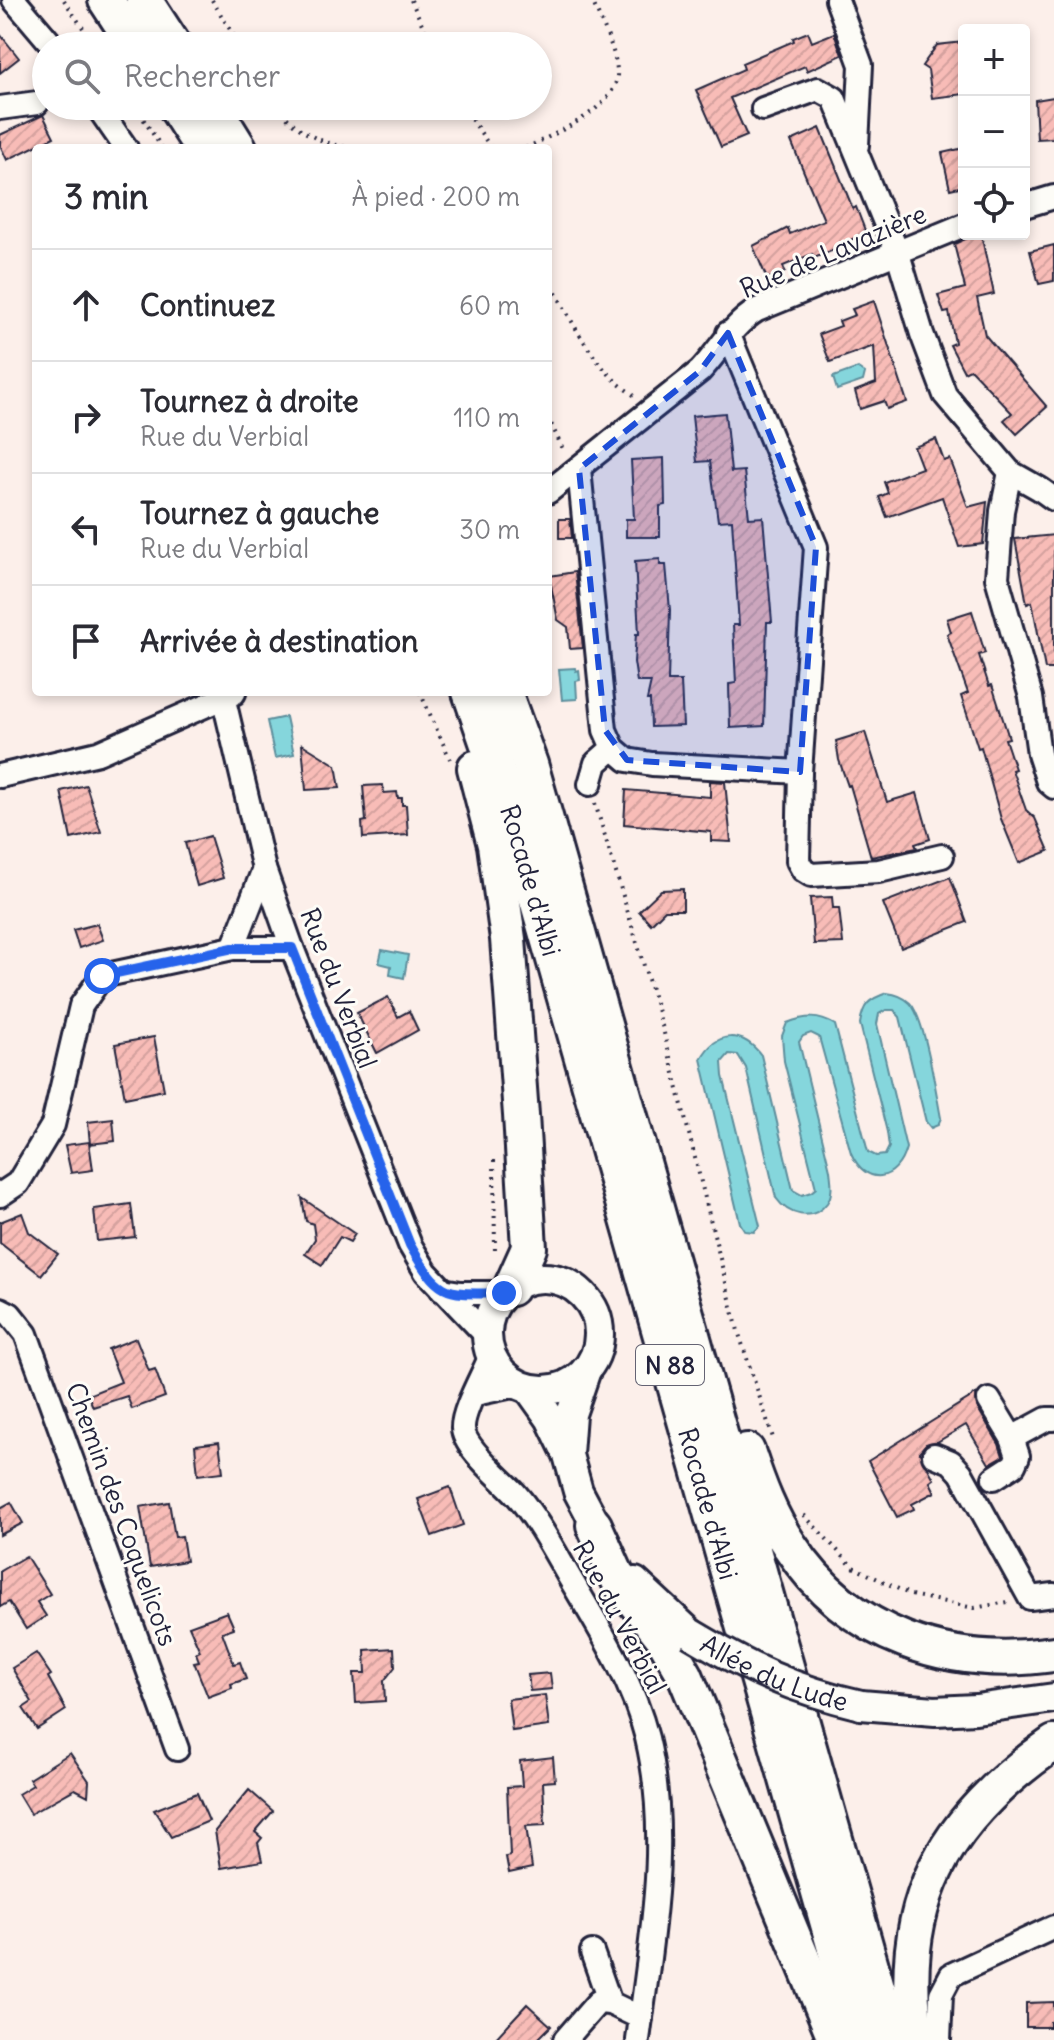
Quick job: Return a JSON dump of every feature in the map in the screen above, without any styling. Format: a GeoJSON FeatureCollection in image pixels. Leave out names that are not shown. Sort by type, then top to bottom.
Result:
{"type":"FeatureCollection","features":[{"type":"Feature","properties":{"kind":"highway"},"geometry":{"type":"LineString","coordinates":[[106,0],[127,32]]}},
{"type":"Feature","properties":{"kind":"highway"},"geometry":{"type":"LineString","coordinates":[[144,0],[165,32]]}},
{"type":"Feature","properties":{"kind":"highway"},"geometry":{"type":"LineString","coordinates":[[184,120],[199,144]]}},
{"type":"Feature","properties":{"kind":"highway"},"geometry":{"type":"LineString","coordinates":[[222,120],[237,144]]}},
{"type":"Feature","properties":{"kind":"highway"},"geometry":{"type":"LineString","coordinates":[[453,696],[495,845],[508,939],[529,1248],[507,1291]]}},
{"type":"Feature","properties":{"kind":"highway","name":"Rocade d'Albi"},"geometry":{"type":"LineString","coordinates":[[471,696],[525,856],[861,2040]]}},
{"type":"Feature","properties":{"kind":"highway","name":"Rocade d'Albi"},"geometry":{"type":"LineString","coordinates":[[505,696],[530,764],[892,2040]]}},
{"type":"Feature","properties":{"kind":"highway"},"geometry":{"type":"LineString","coordinates":[[530,764],[642,1092],[732,1407],[761,1493],[790,1546],[818,1582],[856,1615],[891,1635],[937,1651],[983,1658],[1027,1658],[1054,1654]]}},
{"type":"Feature","properties":{"kind":"highway"},"geometry":{"type":"LineString","coordinates":[[594,1525],[620,1583],[663,1637],[685,1675],[836,2040]]}},
{"type":"Feature","properties":{"kind":"highway"},"geometry":{"type":"LineString","coordinates":[[916,2040],[911,2007],[910,1954],[922,1902],[945,1848],[977,1806],[1024,1764],[1054,1743]]}},
{"type":"Feature","properties":{"kind":"main road"},"geometry":{"type":"LineString","coordinates":[[545,1278],[563,1281],[579,1290],[592,1304],[599,1330],[595,1357],[585,1373],[571,1414],[568,1455],[550,1418],[524,1388],[506,1377],[489,1345],[495,1306],[507,1291],[527,1280],[545,1278]]}},
{"type":"Feature","properties":{"kind":"main road"},"geometry":{"type":"LineString","coordinates":[[524,1388],[545,1391],[560,1389],[585,1373]]}},
{"type":"Feature","properties":{"kind":"main road","name":"Allée du Lude"},"geometry":{"type":"LineString","coordinates":[[568,1455],[578,1491],[594,1525],[641,1590],[690,1633],[739,1662],[777,1680],[861,1705],[935,1711],[1021,1702]]}},
{"type":"Feature","properties":{"kind":"main road"},"geometry":{"type":"LineString","coordinates":[[1021,1702],[1054,1687]]}},
{"type":"Feature","properties":{"kind":"main road"},"geometry":{"type":"LineString","coordinates":[[1021,1702],[1054,1698]]}},
{"type":"Feature","properties":{"kind":"street"},"geometry":{"type":"LineString","coordinates":[[14,0],[41,32]]}},
{"type":"Feature","properties":{"kind":"street"},"geometry":{"type":"LineString","coordinates":[[837,0],[861,65],[856,154]]}},
{"type":"Feature","properties":{"kind":"street"},"geometry":{"type":"LineString","coordinates":[[763,109],[818,89],[834,98],[898,254],[922,334],[945,395],[1010,472],[1054,499]]}},
{"type":"Feature","properties":{"kind":"street"},"geometry":{"type":"LineString","coordinates":[[0,108],[32,104]]}},
{"type":"Feature","properties":{"kind":"street"},"geometry":{"type":"LineString","coordinates":[[107,120],[123,144]]}},
{"type":"Feature","properties":{"kind":"street"},"geometry":{"type":"LineString","coordinates":[[1030,204],[1054,197]]}},
{"type":"Feature","properties":{"kind":"street","name":"Rue de Lavazière"},"geometry":{"type":"LineString","coordinates":[[552,489],[700,371],[728,333],[757,310],[958,228]]}},
{"type":"Feature","properties":{"kind":"street"},"geometry":{"type":"LineString","coordinates":[[728,333],[816,547],[800,772],[798,861],[803,870],[811,875],[879,871],[942,856]]}},
{"type":"Feature","properties":{"kind":"street"},"geometry":{"type":"LineString","coordinates":[[579,469],[605,730],[613,748],[627,760],[652,764],[800,772]]}},
{"type":"Feature","properties":{"kind":"street"},"geometry":{"type":"LineString","coordinates":[[1010,472],[1002,511],[997,578],[1031,697],[1039,754],[1048,782],[1054,787]]}},
{"type":"Feature","properties":{"kind":"street"},"geometry":{"type":"LineString","coordinates":[[0,776],[98,753],[225,696]]}},
{"type":"Feature","properties":{"kind":"street","name":"Rue du Verbial"},"geometry":{"type":"LineString","coordinates":[[227,696],[264,869],[292,948],[410,1245],[426,1272],[489,1345],[462,1429],[470,1448],[518,1497],[548,1541],[608,1643],[637,1706],[657,1789],[660,1842],[640,2029]]}},
{"type":"Feature","properties":{"kind":"street"},"geometry":{"type":"LineString","coordinates":[[590,784],[596,763],[613,748]]}},
{"type":"Feature","properties":{"kind":"street"},"geometry":{"type":"LineString","coordinates":[[233,948],[264,869]]}},
{"type":"Feature","properties":{"kind":"street"},"geometry":{"type":"LineString","coordinates":[[0,1195],[18,1183],[53,1125],[81,1006],[102,976],[233,948],[292,948]]}},
{"type":"Feature","properties":{"kind":"street"},"geometry":{"type":"LineString","coordinates":[[442,1290],[474,1294],[507,1291]]}},
{"type":"Feature","properties":{"kind":"street","name":"Chemin des Coquelicots"},"geometry":{"type":"LineString","coordinates":[[0,1309],[10,1314],[26,1334],[177,1749]]}},
{"type":"Feature","properties":{"kind":"street"},"geometry":{"type":"LineString","coordinates":[[475,1394],[524,1388]]}},
{"type":"Feature","properties":{"kind":"street"},"geometry":{"type":"LineString","coordinates":[[989,1400],[1012,1438],[1018,1456],[1014,1465],[994,1478]]}},
{"type":"Feature","properties":{"kind":"street"},"geometry":{"type":"LineString","coordinates":[[1012,1438],[1047,1419],[1054,1419]]}},
{"type":"Feature","properties":{"kind":"street"},"geometry":{"type":"LineString","coordinates":[[934,1455],[951,1462],[961,1473],[1030,1598],[1054,1595]]}},
{"type":"Feature","properties":{"kind":"street"},"geometry":{"type":"LineString","coordinates":[[939,2040],[941,1994],[951,1975],[1054,1927]]}},
{"type":"Feature","properties":{"kind":"street"},"geometry":{"type":"LineString","coordinates":[[592,1952],[610,2003],[640,2029]]}},
{"type":"Feature","properties":{"kind":"street"},"geometry":{"type":"LineString","coordinates":[[565,2040],[598,2002],[610,2003]]}},
{"type":"Feature","properties":{"kind":"path"},"geometry":{"type":"LineString","coordinates":[[64,0],[86,32]]}},
{"type":"Feature","properties":{"kind":"path"},"geometry":{"type":"LineString","coordinates":[[212,0],[231,32]]}},
{"type":"Feature","properties":{"kind":"path"},"geometry":{"type":"LineString","coordinates":[[411,0],[426,32]]}},
{"type":"Feature","properties":{"kind":"path"},"geometry":{"type":"LineString","coordinates":[[533,144],[599,106],[616,83],[615,62],[592,0]]}},
{"type":"Feature","properties":{"kind":"path"},"geometry":{"type":"LineString","coordinates":[[144,120],[159,144]]}},
{"type":"Feature","properties":{"kind":"path"},"geometry":{"type":"LineString","coordinates":[[289,120],[311,137],[336,144]]}},
{"type":"Feature","properties":{"kind":"path"},"geometry":{"type":"LineString","coordinates":[[472,120],[488,144]]}},
{"type":"Feature","properties":{"kind":"path"},"geometry":{"type":"LineString","coordinates":[[552,286],[593,355],[615,382],[653,408]]}},
{"type":"Feature","properties":{"kind":"path"},"geometry":{"type":"LineString","coordinates":[[552,426],[562,449],[579,469]]}},
{"type":"Feature","properties":{"kind":"path"},"geometry":{"type":"LineString","coordinates":[[422,696],[454,771]]}},
{"type":"Feature","properties":{"kind":"path"},"geometry":{"type":"LineString","coordinates":[[590,784],[663,1029],[738,1331],[775,1447]]}},
{"type":"Feature","properties":{"kind":"path"},"geometry":{"type":"LineString","coordinates":[[474,1294],[473,1279],[490,1265],[495,1254],[494,1145]]}},
{"type":"Feature","properties":{"kind":"path"},"geometry":{"type":"LineString","coordinates":[[804,1515],[853,1567],[911,1595],[974,1608],[1030,1598]]}},
{"type":"Feature","properties":{"kind":"highlighted area"},"geometry":{"type":"Polygon","coordinates":[[[728,333],[816,547],[800,772],[627,760],[605,730],[579,469],[700,371],[728,333]]]}},
{"type":"Feature","properties":{"kind":"water"},"geometry":{"type":"Polygon","coordinates":[[[858,368],[865,373],[863,381],[837,390],[833,377],[858,368]]]}},
{"type":"Feature","properties":{"kind":"water"},"geometry":{"type":"Polygon","coordinates":[[[559,669],[579,670],[580,680],[576,681],[577,699],[562,700],[559,669]]]}},
{"type":"Feature","properties":{"kind":"water"},"geometry":{"type":"Polygon","coordinates":[[[286,717],[294,754],[275,758],[267,721],[286,717]]]}},
{"type":"Feature","properties":{"kind":"water"},"geometry":{"type":"Polygon","coordinates":[[[382,950],[408,955],[404,978],[390,975],[391,966],[379,963],[382,950]]]}},
{"type":"Feature","properties":{"kind":"water"},"geometry":{"type":"Polygon","coordinates":[[[887,993],[905,999],[915,1011],[929,1057],[941,1118],[938,1125],[931,1128],[926,1122],[900,1017],[894,1010],[886,1010],[879,1014],[877,1024],[906,1148],[896,1168],[889,1173],[881,1176],[865,1171],[851,1153],[819,1037],[811,1033],[803,1036],[799,1042],[830,1170],[831,1191],[827,1203],[814,1213],[793,1212],[776,1198],[746,1068],[738,1055],[729,1054],[722,1062],[723,1076],[760,1226],[754,1232],[745,1231],[740,1223],[701,1059],[714,1043],[730,1037],[746,1041],[761,1055],[793,1190],[802,1195],[811,1192],[816,1188],[784,1061],[782,1036],[787,1023],[800,1019],[817,1018],[835,1025],[868,1152],[876,1156],[885,1155],[889,1147],[887,1132],[860,1024],[868,1003],[887,993]]]}},
{"type":"Feature","properties":{"kind":"building"},"geometry":{"type":"Polygon","coordinates":[[[808,32],[812,42],[834,33],[842,55],[807,71],[805,66],[730,98],[747,136],[721,147],[696,90],[744,69],[742,63],[808,32]]]}},
{"type":"Feature","properties":{"kind":"building"},"geometry":{"type":"Polygon","coordinates":[[[0,34],[19,58],[0,73],[0,34]]]}},
{"type":"Feature","properties":{"kind":"building"},"geometry":{"type":"Polygon","coordinates":[[[958,43],[958,95],[932,98],[928,70],[922,66],[937,45],[958,43]]]}},
{"type":"Feature","properties":{"kind":"building"},"geometry":{"type":"Polygon","coordinates":[[[1054,97],[1054,138],[1037,139],[1035,100],[1054,97]]]}},
{"type":"Feature","properties":{"kind":"building"},"geometry":{"type":"Polygon","coordinates":[[[32,120],[46,120],[54,137],[32,144],[32,148],[7,160],[0,145],[0,135],[32,120]]]}},
{"type":"Feature","properties":{"kind":"building"},"geometry":{"type":"Polygon","coordinates":[[[820,128],[866,233],[848,241],[849,244],[814,258],[812,254],[783,266],[785,272],[767,279],[753,246],[788,228],[790,234],[824,220],[791,141],[820,128]]]}},
{"type":"Feature","properties":{"kind":"building"},"geometry":{"type":"Polygon","coordinates":[[[958,149],[958,187],[950,189],[942,153],[958,149]]]}},
{"type":"Feature","properties":{"kind":"building"},"geometry":{"type":"Polygon","coordinates":[[[963,240],[982,240],[994,294],[977,298],[985,335],[1047,407],[1017,434],[1004,420],[1012,413],[970,369],[964,372],[950,345],[955,343],[949,312],[944,313],[938,295],[965,288],[954,244],[963,240]]]}},
{"type":"Feature","properties":{"kind":"building"},"geometry":{"type":"Polygon","coordinates":[[[1054,245],[1054,281],[1039,284],[1030,251],[1054,245]]]}},
{"type":"Feature","properties":{"kind":"building"},"geometry":{"type":"Polygon","coordinates":[[[874,301],[907,402],[887,409],[884,401],[860,409],[855,391],[876,383],[874,346],[830,362],[819,334],[841,326],[839,321],[855,315],[852,309],[874,301]]]}},
{"type":"Feature","properties":{"kind":"building"},"geometry":{"type":"Polygon","coordinates":[[[725,413],[731,472],[744,471],[749,518],[763,517],[772,622],[767,622],[764,726],[730,728],[729,684],[736,683],[733,625],[739,625],[732,520],[718,521],[710,461],[697,462],[692,416],[725,413]]]}},
{"type":"Feature","properties":{"kind":"building"},"geometry":{"type":"Polygon","coordinates":[[[936,439],[944,461],[950,459],[968,507],[987,502],[983,544],[959,547],[942,497],[887,517],[879,497],[888,493],[884,482],[922,468],[914,447],[936,439]]]}},
{"type":"Feature","properties":{"kind":"building"},"geometry":{"type":"Polygon","coordinates":[[[664,458],[665,505],[660,506],[660,537],[626,537],[626,519],[634,519],[631,460],[664,458]]]}},
{"type":"Feature","properties":{"kind":"building"},"geometry":{"type":"Polygon","coordinates":[[[559,519],[570,519],[572,538],[559,538],[559,519]]]}},
{"type":"Feature","properties":{"kind":"building"},"geometry":{"type":"Polygon","coordinates":[[[1054,535],[1054,669],[1045,669],[1032,602],[1027,604],[1015,539],[1054,535]]]}},
{"type":"Feature","properties":{"kind":"building"},"geometry":{"type":"Polygon","coordinates":[[[660,559],[660,565],[666,565],[670,610],[668,681],[681,681],[683,726],[651,727],[650,700],[647,700],[651,682],[637,682],[634,662],[636,634],[639,634],[635,561],[660,559]]]}},
{"type":"Feature","properties":{"kind":"building"},"geometry":{"type":"Polygon","coordinates":[[[575,572],[583,648],[570,649],[568,627],[558,620],[552,576],[575,572]]]}},
{"type":"Feature","properties":{"kind":"building"},"geometry":{"type":"Polygon","coordinates":[[[972,611],[985,653],[979,655],[1009,738],[1005,739],[1015,769],[1012,770],[1026,810],[1035,818],[1049,851],[1019,863],[1001,819],[981,747],[978,748],[961,696],[968,693],[947,634],[951,632],[947,619],[972,611]]]}},
{"type":"Feature","properties":{"kind":"building"},"geometry":{"type":"Polygon","coordinates":[[[865,732],[887,802],[917,793],[930,839],[915,844],[917,848],[871,857],[850,785],[839,760],[836,741],[865,732]]]}},
{"type":"Feature","properties":{"kind":"building"},"geometry":{"type":"Polygon","coordinates":[[[302,744],[336,765],[340,788],[306,790],[302,744]]]}},
{"type":"Feature","properties":{"kind":"building"},"geometry":{"type":"Polygon","coordinates":[[[710,781],[725,782],[731,842],[711,841],[711,832],[624,824],[626,790],[710,797],[710,781]]]}},
{"type":"Feature","properties":{"kind":"building"},"geometry":{"type":"Polygon","coordinates":[[[86,785],[101,832],[71,839],[61,791],[86,785]]]}},
{"type":"Feature","properties":{"kind":"building"},"geometry":{"type":"Polygon","coordinates":[[[383,785],[384,793],[397,792],[398,798],[402,798],[402,805],[406,805],[408,835],[363,838],[362,822],[366,821],[363,786],[383,785]]]}},
{"type":"Feature","properties":{"kind":"building"},"geometry":{"type":"Polygon","coordinates":[[[210,836],[223,878],[197,886],[185,843],[210,836]]]}},
{"type":"Feature","properties":{"kind":"building"},"geometry":{"type":"Polygon","coordinates":[[[950,877],[967,922],[901,948],[883,903],[950,877]]]}},
{"type":"Feature","properties":{"kind":"building"},"geometry":{"type":"Polygon","coordinates":[[[683,889],[683,910],[665,910],[651,924],[639,911],[661,890],[683,889]]]}},
{"type":"Feature","properties":{"kind":"building"},"geometry":{"type":"Polygon","coordinates":[[[832,897],[833,908],[839,908],[843,943],[814,944],[810,898],[832,897]]]}},
{"type":"Feature","properties":{"kind":"building"},"geometry":{"type":"Polygon","coordinates":[[[97,924],[103,940],[79,948],[73,930],[97,924]]]}},
{"type":"Feature","properties":{"kind":"building"},"geometry":{"type":"Polygon","coordinates":[[[388,997],[398,1017],[409,1011],[418,1030],[377,1053],[357,1013],[388,997]]]}},
{"type":"Feature","properties":{"kind":"building"},"geometry":{"type":"Polygon","coordinates":[[[154,1037],[164,1090],[125,1098],[115,1044],[154,1037]]]}},
{"type":"Feature","properties":{"kind":"building"},"geometry":{"type":"Polygon","coordinates":[[[113,1119],[115,1141],[90,1144],[88,1122],[113,1119]]]}},
{"type":"Feature","properties":{"kind":"building"},"geometry":{"type":"Polygon","coordinates":[[[89,1142],[93,1170],[71,1173],[65,1145],[89,1142]]]}},
{"type":"Feature","properties":{"kind":"building"},"geometry":{"type":"Polygon","coordinates":[[[302,1198],[355,1234],[350,1242],[340,1237],[322,1265],[305,1254],[315,1239],[313,1224],[306,1221],[302,1198]]]}},
{"type":"Feature","properties":{"kind":"building"},"geometry":{"type":"Polygon","coordinates":[[[131,1204],[135,1237],[97,1241],[94,1209],[131,1204]]]}},
{"type":"Feature","properties":{"kind":"building"},"geometry":{"type":"Polygon","coordinates":[[[22,1213],[29,1232],[58,1254],[41,1275],[0,1243],[0,1222],[22,1213]]]}},
{"type":"Feature","properties":{"kind":"building"},"geometry":{"type":"Polygon","coordinates":[[[136,1338],[149,1371],[155,1369],[165,1397],[132,1409],[127,1396],[93,1407],[88,1395],[121,1382],[108,1349],[136,1338]]]}},
{"type":"Feature","properties":{"kind":"building"},"geometry":{"type":"Polygon","coordinates":[[[976,1394],[977,1407],[1003,1456],[989,1464],[966,1425],[937,1442],[926,1444],[919,1452],[934,1479],[930,1482],[935,1492],[912,1504],[914,1509],[897,1517],[868,1461],[976,1394]]]}},
{"type":"Feature","properties":{"kind":"building"},"geometry":{"type":"Polygon","coordinates":[[[219,1442],[223,1472],[198,1475],[195,1445],[219,1442]]]}},
{"type":"Feature","properties":{"kind":"building"},"geometry":{"type":"Polygon","coordinates":[[[450,1487],[463,1525],[432,1536],[418,1499],[450,1487]]]}},
{"type":"Feature","properties":{"kind":"building"},"geometry":{"type":"Polygon","coordinates":[[[11,1502],[23,1523],[0,1535],[0,1508],[11,1502]]]}},
{"type":"Feature","properties":{"kind":"building"},"geometry":{"type":"Polygon","coordinates":[[[169,1502],[175,1537],[182,1536],[186,1561],[150,1567],[140,1507],[169,1502]]]}},
{"type":"Feature","properties":{"kind":"building"},"geometry":{"type":"Polygon","coordinates":[[[26,1556],[50,1594],[37,1602],[46,1616],[26,1629],[9,1602],[0,1607],[0,1571],[26,1556]]]}},
{"type":"Feature","properties":{"kind":"building"},"geometry":{"type":"Polygon","coordinates":[[[227,1612],[234,1628],[222,1632],[234,1664],[240,1662],[246,1679],[208,1697],[194,1662],[199,1661],[196,1653],[200,1651],[189,1626],[227,1612]]]}},
{"type":"Feature","properties":{"kind":"building"},"geometry":{"type":"Polygon","coordinates":[[[394,1648],[395,1667],[384,1681],[385,1701],[356,1703],[354,1673],[366,1673],[365,1650],[394,1648]]]}},
{"type":"Feature","properties":{"kind":"building"},"geometry":{"type":"Polygon","coordinates":[[[36,1653],[51,1675],[48,1677],[66,1710],[37,1729],[23,1708],[32,1702],[12,1668],[36,1653]]]}},
{"type":"Feature","properties":{"kind":"building"},"geometry":{"type":"Polygon","coordinates":[[[550,1673],[552,1689],[530,1691],[528,1675],[550,1673]]]}},
{"type":"Feature","properties":{"kind":"building"},"geometry":{"type":"Polygon","coordinates":[[[545,1695],[549,1726],[512,1731],[508,1699],[545,1695]]]}},
{"type":"Feature","properties":{"kind":"building"},"geometry":{"type":"Polygon","coordinates":[[[70,1753],[89,1781],[88,1796],[75,1789],[30,1814],[18,1794],[33,1785],[29,1779],[70,1753]]]}},
{"type":"Feature","properties":{"kind":"building"},"geometry":{"type":"Polygon","coordinates":[[[553,1757],[555,1781],[543,1782],[545,1825],[526,1826],[532,1868],[509,1873],[506,1857],[510,1856],[507,1787],[522,1786],[520,1761],[553,1757]]]}},
{"type":"Feature","properties":{"kind":"building"},"geometry":{"type":"Polygon","coordinates":[[[249,1790],[273,1811],[255,1832],[262,1838],[258,1843],[262,1861],[221,1868],[215,1831],[249,1790]]]}},
{"type":"Feature","properties":{"kind":"building"},"geometry":{"type":"Polygon","coordinates":[[[197,1793],[209,1821],[171,1837],[154,1810],[197,1793]]]}},
{"type":"Feature","properties":{"kind":"building"},"geometry":{"type":"Polygon","coordinates":[[[1054,2002],[1054,2022],[1050,2022],[1050,2027],[1026,2027],[1026,2003],[1054,2002]]]}},
{"type":"Feature","properties":{"kind":"building"},"geometry":{"type":"Polygon","coordinates":[[[527,2004],[551,2026],[537,2040],[494,2040],[527,2004]]]}},
{"type":"Feature","properties":{"kind":"route"},"geometry":{"type":"LineString","coordinates":[[102,976],[233,948],[292,948],[410,1245],[426,1272],[442,1290],[504,1293]]}}]}
